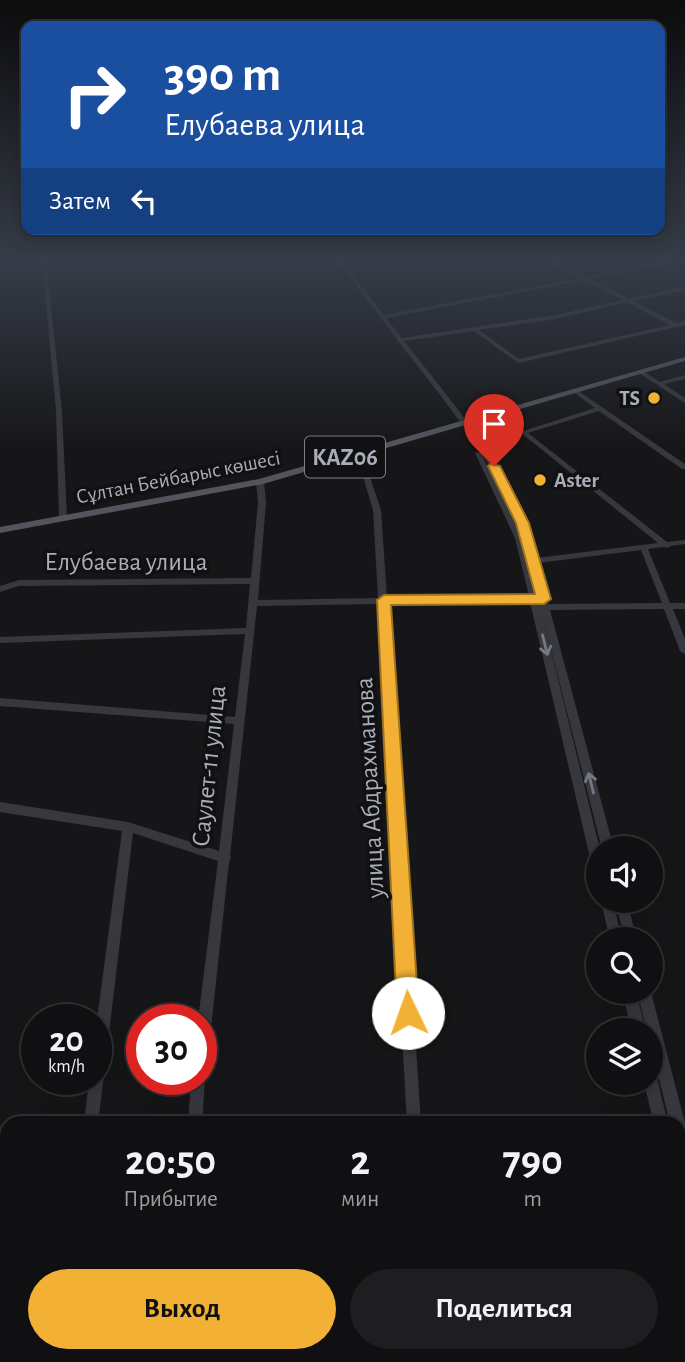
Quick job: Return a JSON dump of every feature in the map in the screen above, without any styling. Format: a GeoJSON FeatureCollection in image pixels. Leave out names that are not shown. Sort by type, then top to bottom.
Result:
{"type":"FeatureCollection","features":[{"type":"Feature","properties":{"kind":"main road","name":"Сұлтан Бейбарыс көшесі"},"geometry":{"type":"LineString","coordinates":[[0,530],[260,482],[685,359]]}},
{"type":"Feature","properties":{"kind":"street"},"geometry":{"type":"LineString","coordinates":[[50,323],[59,411],[63,518]]}},
{"type":"Feature","properties":{"kind":"street"},"geometry":{"type":"LineString","coordinates":[[386,323],[461,423],[468,427],[494,466],[523,523],[534,561],[540,603],[591,836]]}},
{"type":"Feature","properties":{"kind":"street"},"geometry":{"type":"LineString","coordinates":[[399,340],[515,323]]}},
{"type":"Feature","properties":{"kind":"street"},"geometry":{"type":"LineString","coordinates":[[670,323],[675,325]]}},
{"type":"Feature","properties":{"kind":"street"},"geometry":{"type":"LineString","coordinates":[[476,330],[518,361],[685,323]]}},
{"type":"Feature","properties":{"kind":"street"},"geometry":{"type":"LineString","coordinates":[[641,372],[685,401]]}},
{"type":"Feature","properties":{"kind":"street"},"geometry":{"type":"LineString","coordinates":[[658,384],[685,377]]}},
{"type":"Feature","properties":{"kind":"street"},"geometry":{"type":"LineString","coordinates":[[575,391],[685,467]]}},
{"type":"Feature","properties":{"kind":"street"},"geometry":{"type":"LineString","coordinates":[[601,408],[523,432],[667,545]]}},
{"type":"Feature","properties":{"kind":"street"},"geometry":{"type":"LineString","coordinates":[[461,423],[461,428],[486,467],[514,524],[540,603],[604,836]]}},
{"type":"Feature","properties":{"kind":"street","name":"улица Абдрахманова"},"geometry":{"type":"LineString","coordinates":[[359,453],[375,497],[384,600],[414,1116]]}},
{"type":"Feature","properties":{"kind":"street","name":"Саулет-11 улица"},"geometry":{"type":"LineString","coordinates":[[207,1004],[253,603],[262,502],[260,482]]}},
{"type":"Feature","properties":{"kind":"street"},"geometry":{"type":"LineString","coordinates":[[534,561],[645,550],[685,542]]}},
{"type":"Feature","properties":{"kind":"street"},"geometry":{"type":"LineString","coordinates":[[645,550],[685,651]]}},
{"type":"Feature","properties":{"kind":"street","name":"Елубаева улица"},"geometry":{"type":"LineString","coordinates":[[0,589],[19,583],[254,581]]}},
{"type":"Feature","properties":{"kind":"street"},"geometry":{"type":"LineString","coordinates":[[253,603],[384,600],[685,606]]}},
{"type":"Feature","properties":{"kind":"street"},"geometry":{"type":"LineString","coordinates":[[0,640],[248,632]]}},
{"type":"Feature","properties":{"kind":"street"},"geometry":{"type":"LineString","coordinates":[[0,702],[240,721]]}},
{"type":"Feature","properties":{"kind":"street"},"geometry":{"type":"LineString","coordinates":[[0,807],[128,827],[225,858]]}},
{"type":"Feature","properties":{"kind":"street"},"geometry":{"type":"LineString","coordinates":[[92,1116],[128,827]]}},
{"type":"Feature","properties":{"kind":"street"},"geometry":{"type":"LineString","coordinates":[[648,1004],[677,1116]]}},
{"type":"Feature","properties":{"kind":"street"},"geometry":{"type":"LineString","coordinates":[[196,1116],[197,1095]]}},
{"type":"Feature","properties":{"kind":"street"},"geometry":{"type":"LineString","coordinates":[[654,1095],[659,1116]]}},
{"type":"Feature","properties":{"kind":"place","name":"TS"},"geometry":{"type":"Point","coordinates":[654,398]}},
{"type":"Feature","properties":{"kind":"place","name":"Aster"},"geometry":{"type":"Point","coordinates":[540,480]}},
{"type":"Feature","properties":{"kind":"route"},"geometry":{"type":"LineString","coordinates":[[408,1013],[384,600],[544,599],[523,523],[494,466]]}}]}
